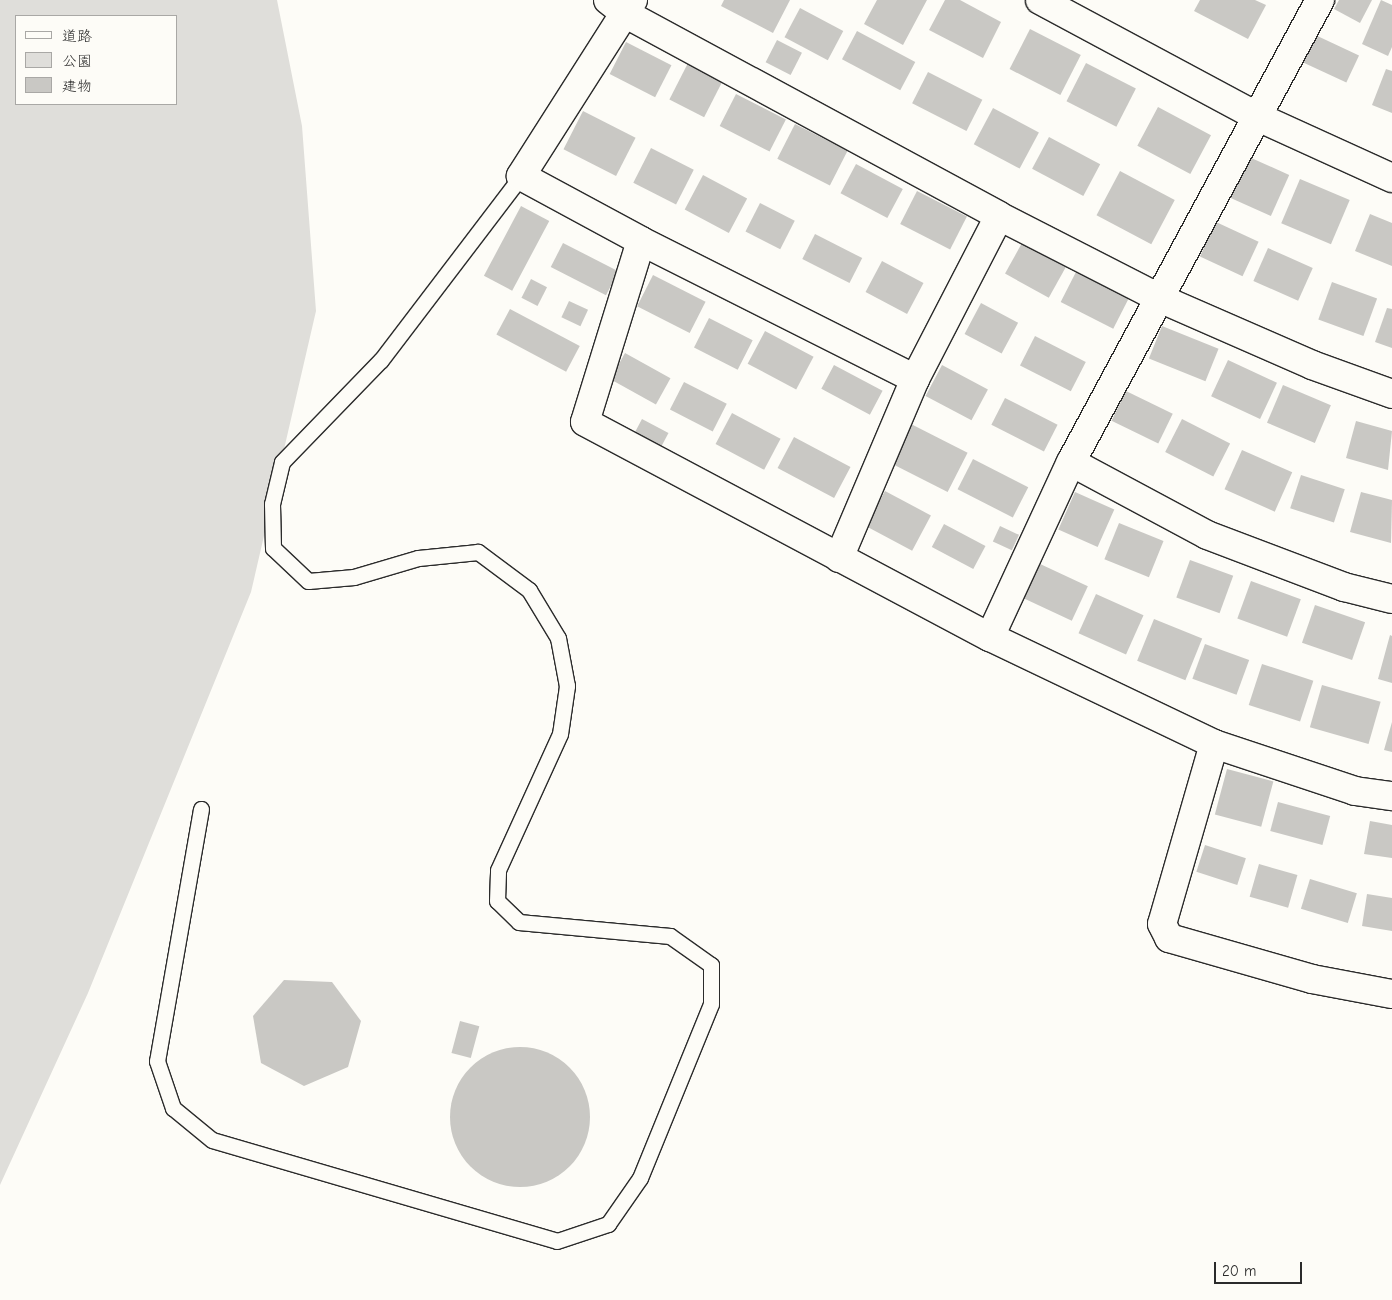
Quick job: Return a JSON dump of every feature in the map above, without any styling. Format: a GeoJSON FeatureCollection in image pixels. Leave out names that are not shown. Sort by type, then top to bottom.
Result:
{"type":"FeatureCollection","features":[{"type":"Feature","properties":{"kind":"street"},"geometry":{"type":"LineString","coordinates":[[1040,0],[1258,117],[1392,178]]}},
{"type":"Feature","properties":{"kind":"street"},"geometry":{"type":"LineString","coordinates":[[990,637],[1071,462],[1320,0]]}},
{"type":"Feature","properties":{"kind":"street"},"geometry":{"type":"LineString","coordinates":[[915,380],[641,241],[521,176],[622,5],[1000,216],[1159,298],[1312,366],[1392,394]]}},
{"type":"Feature","properties":{"kind":"street"},"geometry":{"type":"LineString","coordinates":[[839,558],[915,380],[1000,216]]}},
{"type":"Feature","properties":{"kind":"street"},"geometry":{"type":"LineString","coordinates":[[641,241],[585,422],[990,637],[1214,744],[1355,791],[1392,796]]}},
{"type":"Feature","properties":{"kind":"street"},"geometry":{"type":"LineString","coordinates":[[1071,462],[1207,535],[1344,586],[1392,599]]}},
{"type":"Feature","properties":{"kind":"street"},"geometry":{"type":"LineString","coordinates":[[1214,744],[1162,924],[1169,938],[1312,979],[1392,994]]}},
{"type":"Feature","properties":{"kind":"lane"},"geometry":{"type":"LineString","coordinates":[[201,809],[157,1061],[173,1108],[212,1140],[557,1241],[608,1224],[640,1178],[711,1004],[711,965],[670,936],[519,922],[497,901],[498,870],[560,734],[567,686],[558,638],[530,590],[478,552],[418,558],[354,577],[308,581],[273,548],[272,504],[282,462],[381,360],[521,176]]}},
{"type":"Feature","properties":{"kind":"green space"},"geometry":{"type":"Polygon","coordinates":[[[0,0],[277,0],[302,126],[316,311],[251,592],[88,993],[0,1185],[0,0]]]}},
{"type":"Feature","properties":{"kind":"building"},"geometry":{"type":"Polygon","coordinates":[[[724,0],[790,0],[773,33],[721,6],[724,0]]]}},
{"type":"Feature","properties":{"kind":"building"},"geometry":{"type":"Polygon","coordinates":[[[877,0],[927,0],[903,45],[864,24],[877,0]]]}},
{"type":"Feature","properties":{"kind":"building"},"geometry":{"type":"Polygon","coordinates":[[[945,0],[960,0],[1001,22],[983,58],[929,30],[945,0]]]}},
{"type":"Feature","properties":{"kind":"building"},"geometry":{"type":"Polygon","coordinates":[[[1200,0],[1255,0],[1266,5],[1248,39],[1194,11],[1200,0]]]}},
{"type":"Feature","properties":{"kind":"building"},"geometry":{"type":"Polygon","coordinates":[[[1339,0],[1372,0],[1360,23],[1334,9],[1339,0]]]}},
{"type":"Feature","properties":{"kind":"building"},"geometry":{"type":"Polygon","coordinates":[[[1381,0],[1392,5],[1392,47],[1388,56],[1362,44],[1381,0]]]}},
{"type":"Feature","properties":{"kind":"building"},"geometry":{"type":"Polygon","coordinates":[[[800,8],[843,31],[828,60],[785,37],[800,8]]]}},
{"type":"Feature","properties":{"kind":"building"},"geometry":{"type":"Polygon","coordinates":[[[1030,29],[1081,55],[1060,95],[1010,69],[1030,29]]]}},
{"type":"Feature","properties":{"kind":"building"},"geometry":{"type":"Polygon","coordinates":[[[857,31],[915,62],[900,90],[842,59],[857,31]]]}},
{"type":"Feature","properties":{"kind":"building"},"geometry":{"type":"Polygon","coordinates":[[[1311,33],[1359,55],[1346,83],[1298,60],[1311,33]]]}},
{"type":"Feature","properties":{"kind":"building"},"geometry":{"type":"Polygon","coordinates":[[[777,40],[802,53],[791,75],[766,62],[777,40]]]}},
{"type":"Feature","properties":{"kind":"building"},"geometry":{"type":"Polygon","coordinates":[[[626,42],[671,65],[655,97],[610,74],[626,42]]]}},
{"type":"Feature","properties":{"kind":"building"},"geometry":{"type":"Polygon","coordinates":[[[688,63],[723,81],[704,117],[669,100],[688,63]]]}},
{"type":"Feature","properties":{"kind":"building"},"geometry":{"type":"Polygon","coordinates":[[[1086,63],[1136,88],[1116,127],[1066,101],[1086,63]]]}},
{"type":"Feature","properties":{"kind":"building"},"geometry":{"type":"Polygon","coordinates":[[[1386,69],[1392,71],[1392,113],[1372,105],[1386,69]]]}},
{"type":"Feature","properties":{"kind":"building"},"geometry":{"type":"Polygon","coordinates":[[[928,72],[982,100],[966,131],[912,103],[928,72]]]}},
{"type":"Feature","properties":{"kind":"building"},"geometry":{"type":"Polygon","coordinates":[[[736,94],[786,119],[770,151],[720,126],[736,94]]]}},
{"type":"Feature","properties":{"kind":"building"},"geometry":{"type":"Polygon","coordinates":[[[1158,107],[1211,135],[1190,174],[1137,146],[1158,107]]]}},
{"type":"Feature","properties":{"kind":"building"},"geometry":{"type":"Polygon","coordinates":[[[993,108],[1039,132],[1020,169],[974,144],[993,108]]]}},
{"type":"Feature","properties":{"kind":"building"},"geometry":{"type":"Polygon","coordinates":[[[583,111],[636,138],[616,176],[563,149],[583,111]]]}},
{"type":"Feature","properties":{"kind":"building"},"geometry":{"type":"Polygon","coordinates":[[[795,124],[848,151],[830,186],[777,159],[795,124]]]}},
{"type":"Feature","properties":{"kind":"building"},"geometry":{"type":"Polygon","coordinates":[[[1049,137],[1100,164],[1083,196],[1032,169],[1049,137]]]}},
{"type":"Feature","properties":{"kind":"building"},"geometry":{"type":"Polygon","coordinates":[[[651,148],[694,170],[676,205],[633,183],[651,148]]]}},
{"type":"Feature","properties":{"kind":"building"},"geometry":{"type":"Polygon","coordinates":[[[1249,157],[1289,175],[1271,216],[1231,198],[1249,157]]]}},
{"type":"Feature","properties":{"kind":"building"},"geometry":{"type":"Polygon","coordinates":[[[856,164],[903,189],[887,218],[841,193],[856,164]]]}},
{"type":"Feature","properties":{"kind":"building"},"geometry":{"type":"Polygon","coordinates":[[[1120,171],[1175,200],[1151,244],[1097,215],[1120,171]]]}},
{"type":"Feature","properties":{"kind":"building"},"geometry":{"type":"Polygon","coordinates":[[[703,175],[747,198],[729,233],[685,209],[703,175]]]}},
{"type":"Feature","properties":{"kind":"building"},"geometry":{"type":"Polygon","coordinates":[[[1300,179],[1350,200],[1331,244],[1281,223],[1300,179]]]}},
{"type":"Feature","properties":{"kind":"building"},"geometry":{"type":"Polygon","coordinates":[[[917,191],[967,216],[950,249],[900,224],[917,191]]]}},
{"type":"Feature","properties":{"kind":"building"},"geometry":{"type":"Polygon","coordinates":[[[760,203],[795,221],[780,249],[745,232],[760,203]]]}},
{"type":"Feature","properties":{"kind":"building"},"geometry":{"type":"Polygon","coordinates":[[[521,206],[549,221],[512,291],[484,276],[521,206]]]}},
{"type":"Feature","properties":{"kind":"building"},"geometry":{"type":"Polygon","coordinates":[[[1370,214],[1392,223],[1392,266],[1355,251],[1370,214]]]}},
{"type":"Feature","properties":{"kind":"building"},"geometry":{"type":"Polygon","coordinates":[[[1216,222],[1259,242],[1243,276],[1200,256],[1216,222]]]}},
{"type":"Feature","properties":{"kind":"building"},"geometry":{"type":"Polygon","coordinates":[[[815,234],[862,258],[850,283],[802,259],[815,234]]]}},
{"type":"Feature","properties":{"kind":"building"},"geometry":{"type":"Polygon","coordinates":[[[563,243],[618,271],[606,295],[551,267],[563,243]]]}},
{"type":"Feature","properties":{"kind":"building"},"geometry":{"type":"Polygon","coordinates":[[[1022,243],[1066,267],[1049,298],[1005,274],[1022,243]]]}},
{"type":"Feature","properties":{"kind":"building"},"geometry":{"type":"Polygon","coordinates":[[[1268,248],[1313,268],[1298,301],[1253,281],[1268,248]]]}},
{"type":"Feature","properties":{"kind":"building"},"geometry":{"type":"Polygon","coordinates":[[[882,261],[923,283],[907,314],[866,292],[882,261]]]}},
{"type":"Feature","properties":{"kind":"building"},"geometry":{"type":"Polygon","coordinates":[[[1077,270],[1130,297],[1113,329],[1061,302],[1077,270]]]}},
{"type":"Feature","properties":{"kind":"building"},"geometry":{"type":"Polygon","coordinates":[[[653,275],[706,302],[690,333],[637,306],[653,275]]]}},
{"type":"Feature","properties":{"kind":"building"},"geometry":{"type":"Polygon","coordinates":[[[531,279],[547,287],[538,306],[521,298],[531,279]]]}},
{"type":"Feature","properties":{"kind":"building"},"geometry":{"type":"Polygon","coordinates":[[[1332,282],[1377,298],[1363,336],[1318,320],[1332,282]]]}},
{"type":"Feature","properties":{"kind":"building"},"geometry":{"type":"Polygon","coordinates":[[[569,301],[588,310],[580,326],[561,317],[569,301]]]}},
{"type":"Feature","properties":{"kind":"building"},"geometry":{"type":"Polygon","coordinates":[[[981,303],[1018,323],[1002,354],[965,334],[981,303]]]}},
{"type":"Feature","properties":{"kind":"building"},"geometry":{"type":"Polygon","coordinates":[[[1387,308],[1392,309],[1392,348],[1375,342],[1387,308]]]}},
{"type":"Feature","properties":{"kind":"building"},"geometry":{"type":"Polygon","coordinates":[[[510,309],[580,346],[566,372],[496,335],[510,309]]]}},
{"type":"Feature","properties":{"kind":"building"},"geometry":{"type":"Polygon","coordinates":[[[709,318],[753,340],[738,370],[694,347],[709,318]]]}},
{"type":"Feature","properties":{"kind":"building"},"geometry":{"type":"Polygon","coordinates":[[[1162,326],[1219,349],[1205,381],[1149,358],[1162,326]]]}},
{"type":"Feature","properties":{"kind":"building"},"geometry":{"type":"Polygon","coordinates":[[[765,331],[814,357],[796,389],[748,364],[765,331]]]}},
{"type":"Feature","properties":{"kind":"building"},"geometry":{"type":"Polygon","coordinates":[[[1035,336],[1086,362],[1071,391],[1020,365],[1035,336]]]}},
{"type":"Feature","properties":{"kind":"building"},"geometry":{"type":"Polygon","coordinates":[[[625,353],[670,378],[656,404],[610,379],[625,353]]]}},
{"type":"Feature","properties":{"kind":"building"},"geometry":{"type":"Polygon","coordinates":[[[1228,360],[1277,383],[1260,419],[1211,396],[1228,360]]]}},
{"type":"Feature","properties":{"kind":"building"},"geometry":{"type":"Polygon","coordinates":[[[834,365],[883,391],[870,415],[821,389],[834,365]]]}},
{"type":"Feature","properties":{"kind":"building"},"geometry":{"type":"Polygon","coordinates":[[[942,365],[988,389],[971,420],[926,396],[942,365]]]}},
{"type":"Feature","properties":{"kind":"building"},"geometry":{"type":"Polygon","coordinates":[[[684,382],[727,404],[713,431],[670,410],[684,382]]]}},
{"type":"Feature","properties":{"kind":"building"},"geometry":{"type":"Polygon","coordinates":[[[1283,385],[1331,405],[1315,443],[1267,423],[1283,385]]]}},
{"type":"Feature","properties":{"kind":"building"},"geometry":{"type":"Polygon","coordinates":[[[1126,391],[1173,414],[1158,443],[1112,421],[1126,391]]]}},
{"type":"Feature","properties":{"kind":"building"},"geometry":{"type":"Polygon","coordinates":[[[1005,398],[1058,425],[1044,452],[991,425],[1005,398]]]}},
{"type":"Feature","properties":{"kind":"building"},"geometry":{"type":"Polygon","coordinates":[[[732,413],[781,439],[764,470],[716,444],[732,413]]]}},
{"type":"Feature","properties":{"kind":"building"},"geometry":{"type":"Polygon","coordinates":[[[642,419],[668,433],[660,450],[633,436],[642,419]]]}},
{"type":"Feature","properties":{"kind":"building"},"geometry":{"type":"Polygon","coordinates":[[[1182,419],[1230,444],[1213,476],[1165,452],[1182,419]]]}},
{"type":"Feature","properties":{"kind":"building"},"geometry":{"type":"Polygon","coordinates":[[[1356,421],[1392,431],[1388,470],[1346,458],[1356,421]]]}},
{"type":"Feature","properties":{"kind":"building"},"geometry":{"type":"Polygon","coordinates":[[[907,422],[968,453],[948,492],[887,461],[907,422]]]}},
{"type":"Feature","properties":{"kind":"building"},"geometry":{"type":"Polygon","coordinates":[[[794,437],[851,467],[834,498],[778,468],[794,437]]]}},
{"type":"Feature","properties":{"kind":"building"},"geometry":{"type":"Polygon","coordinates":[[[1242,450],[1292,472],[1275,512],[1225,489],[1242,450]]]}},
{"type":"Feature","properties":{"kind":"building"},"geometry":{"type":"Polygon","coordinates":[[[973,459],[1028,487],[1013,517],[958,489],[973,459]]]}},
{"type":"Feature","properties":{"kind":"building"},"geometry":{"type":"Polygon","coordinates":[[[1301,475],[1345,489],[1334,523],[1290,508],[1301,475]]]}},
{"type":"Feature","properties":{"kind":"building"},"geometry":{"type":"Polygon","coordinates":[[[885,491],[931,515],[912,551],[866,526],[885,491]]]}},
{"type":"Feature","properties":{"kind":"building"},"geometry":{"type":"Polygon","coordinates":[[[1075,492],[1114,509],[1098,547],[1058,529],[1075,492]]]}},
{"type":"Feature","properties":{"kind":"building"},"geometry":{"type":"Polygon","coordinates":[[[1361,492],[1392,500],[1391,543],[1350,532],[1361,492]]]}},
{"type":"Feature","properties":{"kind":"building"},"geometry":{"type":"Polygon","coordinates":[[[1119,523],[1164,541],[1149,577],[1104,559],[1119,523]]]}},
{"type":"Feature","properties":{"kind":"building"},"geometry":{"type":"Polygon","coordinates":[[[944,524],[985,546],[973,569],[932,547],[944,524]]]}},
{"type":"Feature","properties":{"kind":"building"},"geometry":{"type":"Polygon","coordinates":[[[1000,526],[1019,535],[1012,550],[993,541],[1000,526]]]}},
{"type":"Feature","properties":{"kind":"building"},"geometry":{"type":"Polygon","coordinates":[[[1190,560],[1233,576],[1220,613],[1176,598],[1190,560]]]}},
{"type":"Feature","properties":{"kind":"building"},"geometry":{"type":"Polygon","coordinates":[[[1038,563],[1088,586],[1072,621],[1022,597],[1038,563]]]}},
{"type":"Feature","properties":{"kind":"building"},"geometry":{"type":"Polygon","coordinates":[[[1251,581],[1301,599],[1287,637],[1237,619],[1251,581]]]}},
{"type":"Feature","properties":{"kind":"building"},"geometry":{"type":"Polygon","coordinates":[[[1096,594],[1144,615],[1126,654],[1079,633],[1096,594]]]}},
{"type":"Feature","properties":{"kind":"building"},"geometry":{"type":"Polygon","coordinates":[[[1315,605],[1365,622],[1352,660],[1302,643],[1315,605]]]}},
{"type":"Feature","properties":{"kind":"building"},"geometry":{"type":"Polygon","coordinates":[[[1154,619],[1202,638],[1185,680],[1137,661],[1154,619]]]}},
{"type":"Feature","properties":{"kind":"building"},"geometry":{"type":"Polygon","coordinates":[[[1390,635],[1392,636],[1392,683],[1378,679],[1390,635]]]}},
{"type":"Feature","properties":{"kind":"building"},"geometry":{"type":"Polygon","coordinates":[[[1205,644],[1249,660],[1237,695],[1192,679],[1205,644]]]}},
{"type":"Feature","properties":{"kind":"building"},"geometry":{"type":"Polygon","coordinates":[[[1262,664],[1313,681],[1300,722],[1249,705],[1262,664]]]}},
{"type":"Feature","properties":{"kind":"building"},"geometry":{"type":"Polygon","coordinates":[[[1322,685],[1381,702],[1369,744],[1310,727],[1322,685]]]}},
{"type":"Feature","properties":{"kind":"building"},"geometry":{"type":"Polygon","coordinates":[[[1392,722],[1392,752],[1384,750],[1392,722]]]}},
{"type":"Feature","properties":{"kind":"building"},"geometry":{"type":"Polygon","coordinates":[[[1227,769],[1273,781],[1261,827],[1215,814],[1227,769]]]}},
{"type":"Feature","properties":{"kind":"building"},"geometry":{"type":"Polygon","coordinates":[[[1278,802],[1330,816],[1322,845],[1270,831],[1278,802]]]}},
{"type":"Feature","properties":{"kind":"building"},"geometry":{"type":"Polygon","coordinates":[[[1370,821],[1392,825],[1392,858],[1364,854],[1370,821]]]}},
{"type":"Feature","properties":{"kind":"building"},"geometry":{"type":"Polygon","coordinates":[[[1205,845],[1246,858],[1237,885],[1196,872],[1205,845]]]}},
{"type":"Feature","properties":{"kind":"building"},"geometry":{"type":"Polygon","coordinates":[[[1259,864],[1297,875],[1288,908],[1250,897],[1259,864]]]}},
{"type":"Feature","properties":{"kind":"building"},"geometry":{"type":"Polygon","coordinates":[[[1310,879],[1357,893],[1348,923],[1301,909],[1310,879]]]}},
{"type":"Feature","properties":{"kind":"building"},"geometry":{"type":"Polygon","coordinates":[[[1367,894],[1392,898],[1392,931],[1362,926],[1367,894]]]}},
{"type":"Feature","properties":{"kind":"building"},"geometry":{"type":"Polygon","coordinates":[[[284,980],[332,982],[361,1021],[348,1067],[304,1086],[261,1063],[253,1016],[284,980]]]}},
{"type":"Feature","properties":{"kind":"building"},"geometry":{"type":"Polygon","coordinates":[[[460,1021],[479,1026],[471,1058],[451,1053],[460,1021]]]}},
{"type":"Feature","properties":{"kind":"building"},"geometry":{"type":"Polygon","coordinates":[[[520,1047],[534,1048],[547,1052],[570,1067],[585,1090],[589,1103],[589,1131],[585,1144],[570,1167],[547,1182],[534,1186],[520,1187],[506,1186],[493,1182],[470,1167],[455,1144],[451,1131],[450,1117],[451,1103],[455,1090],[470,1067],[493,1052],[506,1048],[520,1047]]]}}]}
